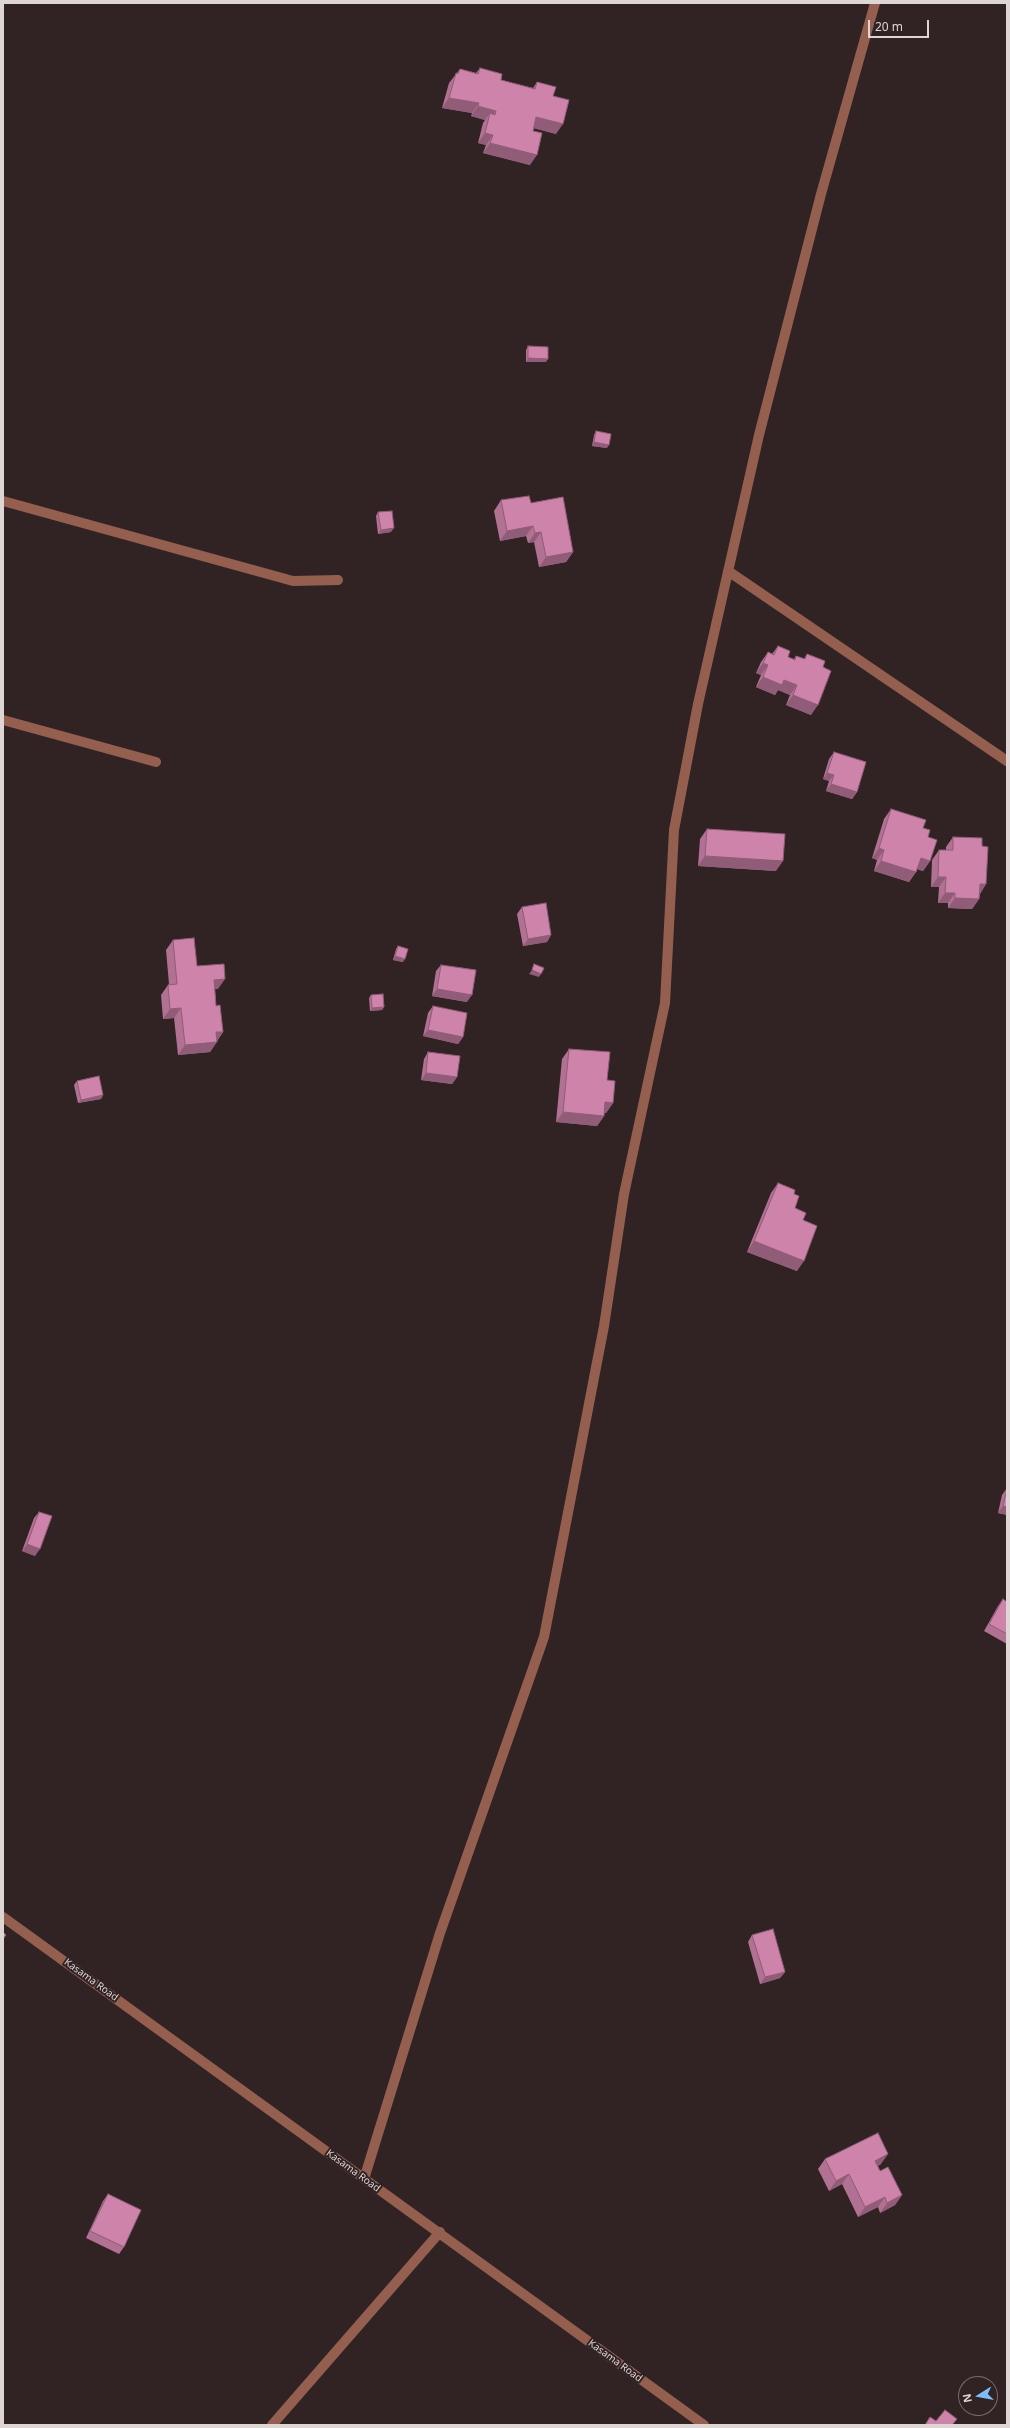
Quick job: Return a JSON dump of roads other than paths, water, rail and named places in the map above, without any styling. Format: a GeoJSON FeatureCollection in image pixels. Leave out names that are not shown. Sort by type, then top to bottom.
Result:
{"type":"FeatureCollection","features":[{"type":"Feature","properties":{"kind":"street"},"geometry":{"type":"LineString","coordinates":[[364,2179],[440,1933],[544,1637],[604,1326],[624,1194],[665,1003],[674,830],[698,704],[761,428],[821,194],[875,3]]}},
{"type":"Feature","properties":{"kind":"street"},"geometry":{"type":"LineString","coordinates":[[3,501],[293,581],[338,580]]}},
{"type":"Feature","properties":{"kind":"street"},"geometry":{"type":"LineString","coordinates":[[728,571],[1007,761]]}},
{"type":"Feature","properties":{"kind":"street"},"geometry":{"type":"LineString","coordinates":[[3,720],[156,762]]}},
{"type":"Feature","properties":{"kind":"street","name":"Kasama Road"},"geometry":{"type":"LineString","coordinates":[[3,1916],[704,2425]]}},
{"type":"Feature","properties":{"kind":"street"},"geometry":{"type":"LineString","coordinates":[[272,2425],[440,2232]]}}]}
